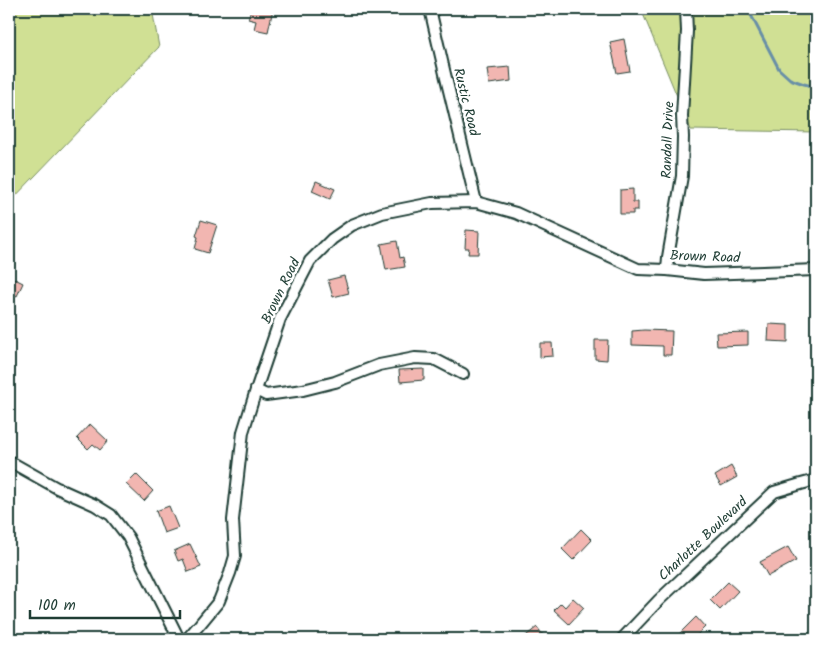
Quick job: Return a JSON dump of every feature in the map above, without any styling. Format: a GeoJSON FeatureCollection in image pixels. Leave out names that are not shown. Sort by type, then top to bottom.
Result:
{"type":"FeatureCollection","features":[{"type":"Feature","properties":{"kind":"street","name":"Rustic Road"},"geometry":{"type":"LineString","coordinates":[[430,9],[476,202]]}},
{"type":"Feature","properties":{"kind":"street","name":"Randall Drive"},"geometry":{"type":"LineString","coordinates":[[667,270],[682,176],[682,116],[687,31],[686,9]]}},
{"type":"Feature","properties":{"kind":"street","name":"Brown Road"},"geometry":{"type":"LineString","coordinates":[[187,639],[219,600],[230,574],[235,556],[233,520],[243,432],[280,319],[310,261],[332,239],[352,226],[382,213],[432,203],[476,202],[516,213],[638,269],[704,274],[816,270]]}},
{"type":"Feature","properties":{"kind":"street"},"geometry":{"type":"LineString","coordinates":[[256,390],[266,395],[303,390],[335,382],[379,365],[415,358],[434,359],[463,374]]}},
{"type":"Feature","properties":{"kind":"street"},"geometry":{"type":"LineString","coordinates":[[9,461],[56,488],[95,505],[110,515],[128,537],[179,639]]}},
{"type":"Feature","properties":{"kind":"street","name":"Charlotte Boulevard"},"geometry":{"type":"LineString","coordinates":[[622,639],[659,600],[774,492],[816,480]]}},
{"type":"Feature","properties":{"kind":"green space"},"geometry":{"type":"Polygon","coordinates":[[[9,9],[152,9],[159,47],[9,203],[9,9]]]}},
{"type":"Feature","properties":{"kind":"green space"},"geometry":{"type":"Polygon","coordinates":[[[641,9],[816,9],[816,132],[691,130],[641,9]]]}},
{"type":"Feature","properties":{"kind":"building"},"geometry":{"type":"Polygon","coordinates":[[[251,9],[273,9],[268,32],[254,29],[256,21],[248,19],[251,9]]]}},
{"type":"Feature","properties":{"kind":"building"},"geometry":{"type":"Polygon","coordinates":[[[624,39],[630,71],[617,73],[610,42],[624,39]]]}},
{"type":"Feature","properties":{"kind":"building"},"geometry":{"type":"Polygon","coordinates":[[[510,67],[511,81],[489,84],[487,69],[510,67]]]}},
{"type":"Feature","properties":{"kind":"building"},"geometry":{"type":"Polygon","coordinates":[[[316,181],[335,189],[330,199],[312,191],[316,181]]]}},
{"type":"Feature","properties":{"kind":"building"},"geometry":{"type":"Polygon","coordinates":[[[633,189],[633,202],[638,202],[638,210],[633,210],[633,214],[620,214],[620,190],[633,189]]]}},
{"type":"Feature","properties":{"kind":"building"},"geometry":{"type":"Polygon","coordinates":[[[201,220],[217,225],[208,253],[195,249],[198,237],[196,236],[201,220]]]}},
{"type":"Feature","properties":{"kind":"building"},"geometry":{"type":"Polygon","coordinates":[[[466,230],[479,231],[478,254],[468,254],[469,248],[465,248],[466,230]]]}},
{"type":"Feature","properties":{"kind":"building"},"geometry":{"type":"Polygon","coordinates":[[[397,241],[400,258],[403,257],[405,267],[386,270],[381,244],[397,241]]]}},
{"type":"Feature","properties":{"kind":"building"},"geometry":{"type":"Polygon","coordinates":[[[9,276],[23,283],[17,296],[9,292],[9,276]]]}},
{"type":"Feature","properties":{"kind":"building"},"geometry":{"type":"Polygon","coordinates":[[[344,276],[349,293],[333,297],[328,280],[344,276]]]}},
{"type":"Feature","properties":{"kind":"building"},"geometry":{"type":"Polygon","coordinates":[[[769,324],[788,325],[788,342],[768,341],[769,324]]]}},
{"type":"Feature","properties":{"kind":"building"},"geometry":{"type":"Polygon","coordinates":[[[632,331],[672,331],[671,355],[663,355],[663,346],[632,345],[632,331]]]}},
{"type":"Feature","properties":{"kind":"building"},"geometry":{"type":"Polygon","coordinates":[[[748,332],[748,345],[717,346],[716,333],[748,332]]]}},
{"type":"Feature","properties":{"kind":"building"},"geometry":{"type":"Polygon","coordinates":[[[595,340],[608,340],[607,360],[595,359],[595,340]]]}},
{"type":"Feature","properties":{"kind":"building"},"geometry":{"type":"Polygon","coordinates":[[[540,343],[552,343],[553,356],[540,357],[540,343]]]}},
{"type":"Feature","properties":{"kind":"building"},"geometry":{"type":"Polygon","coordinates":[[[424,369],[424,380],[400,382],[399,370],[424,369]]]}},
{"type":"Feature","properties":{"kind":"building"},"geometry":{"type":"Polygon","coordinates":[[[90,424],[108,441],[100,450],[93,444],[88,449],[77,438],[90,424]]]}},
{"type":"Feature","properties":{"kind":"building"},"geometry":{"type":"Polygon","coordinates":[[[731,466],[737,477],[721,486],[715,476],[731,466]]]}},
{"type":"Feature","properties":{"kind":"building"},"geometry":{"type":"Polygon","coordinates":[[[136,474],[153,491],[144,501],[126,484],[136,474]]]}},
{"type":"Feature","properties":{"kind":"building"},"geometry":{"type":"Polygon","coordinates":[[[169,506],[178,528],[164,533],[156,511],[169,506]]]}},
{"type":"Feature","properties":{"kind":"building"},"geometry":{"type":"Polygon","coordinates":[[[581,529],[592,540],[573,560],[562,549],[581,529]]]}},
{"type":"Feature","properties":{"kind":"building"},"geometry":{"type":"Polygon","coordinates":[[[190,544],[201,567],[188,572],[183,559],[178,561],[174,551],[190,544]]]}},
{"type":"Feature","properties":{"kind":"building"},"geometry":{"type":"Polygon","coordinates":[[[788,547],[796,561],[768,576],[760,562],[788,547]]]}},
{"type":"Feature","properties":{"kind":"building"},"geometry":{"type":"Polygon","coordinates":[[[728,582],[738,591],[720,610],[710,600],[728,582]]]}},
{"type":"Feature","properties":{"kind":"building"},"geometry":{"type":"Polygon","coordinates":[[[573,598],[584,608],[569,624],[554,610],[561,603],[565,607],[573,598]]]}},
{"type":"Feature","properties":{"kind":"building"},"geometry":{"type":"Polygon","coordinates":[[[696,617],[705,627],[693,639],[674,639],[696,617]]]}},
{"type":"Feature","properties":{"kind":"building"},"geometry":{"type":"Polygon","coordinates":[[[537,627],[546,639],[522,639],[537,627]]]}},
{"type":"Feature","properties":{"kind":"waterway"},"geometry":{"type":"LineString","coordinates":[[746,9],[779,69],[790,79],[816,87]]}}]}
